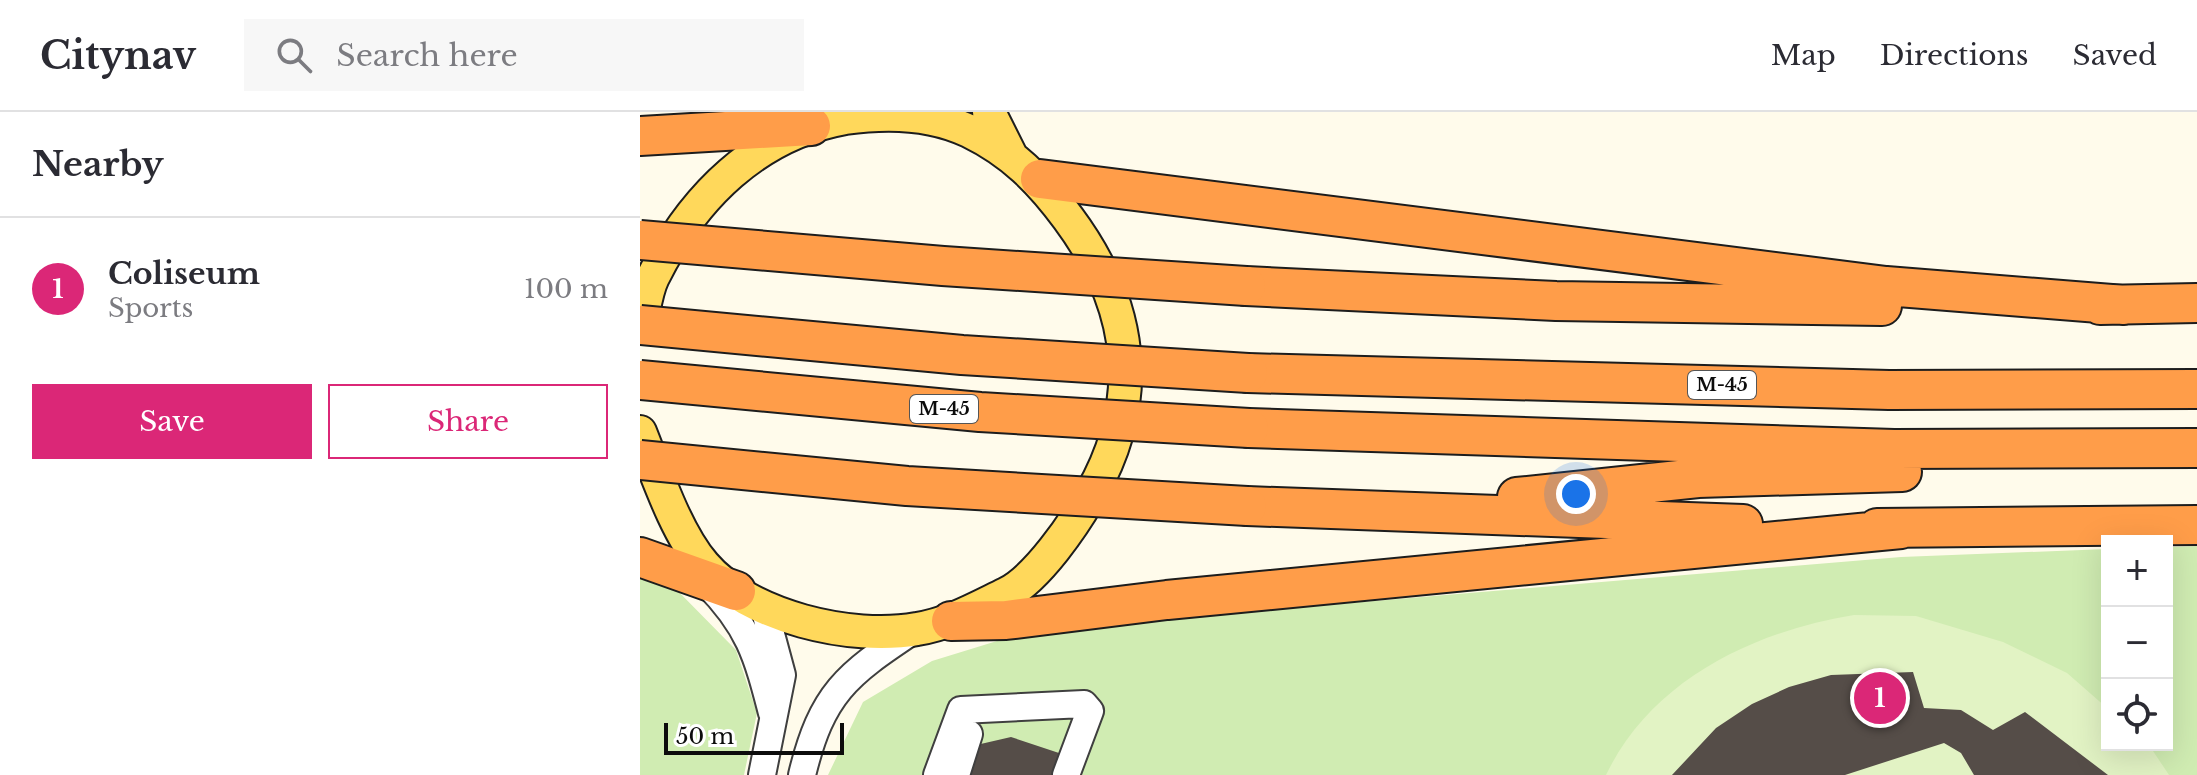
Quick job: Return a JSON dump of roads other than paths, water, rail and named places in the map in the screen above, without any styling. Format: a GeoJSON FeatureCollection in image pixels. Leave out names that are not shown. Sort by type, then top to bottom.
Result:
{"type":"FeatureCollection","features":[{"type":"Feature","properties":{"kind":"highway"},"geometry":{"type":"LineString","coordinates":[[640,136],[827,120]]}},
{"type":"Feature","properties":{"kind":"highway"},"geometry":{"type":"LineString","coordinates":[[1025,168],[1870,284],[2124,305]]}},
{"type":"Feature","properties":{"kind":"highway"},"geometry":{"type":"LineString","coordinates":[[640,240],[943,266],[1246,286],[1572,301],[2026,308],[2197,303]]}},
{"type":"Feature","properties":{"kind":"highway","name":"M-45"},"geometry":{"type":"LineString","coordinates":[[640,326],[962,355],[1248,373],[1889,390],[2197,389]]}},
{"type":"Feature","properties":{"kind":"highway","name":"M-45"},"geometry":{"type":"LineString","coordinates":[[640,380],[980,412],[1249,428],[1894,449],[2197,448]]}},
{"type":"Feature","properties":{"kind":"highway"},"geometry":{"type":"LineString","coordinates":[[1371,512],[1698,478],[2036,469],[2197,454]]}},
{"type":"Feature","properties":{"kind":"highway"},"geometry":{"type":"LineString","coordinates":[[640,460],[907,486],[1371,512],[1901,529],[2197,525]]}},
{"type":"Feature","properties":{"kind":"highway"},"geometry":{"type":"LineString","coordinates":[[951,621],[1006,620],[1167,600],[1901,529]]}},
{"type":"Feature","properties":{"kind":"highway"},"geometry":{"type":"LineString","coordinates":[[640,557],[750,599]]}},
{"type":"Feature","properties":{"kind":"main road"},"geometry":{"type":"LineString","coordinates":[[640,432],[670,506],[704,565],[750,599],[836,630],[914,630],[951,621],[1013,591],[1070,531],[1112,458],[1126,394],[1121,322],[1095,255],[1025,168],[989,112]]}},
{"type":"Feature","properties":{"kind":"main road"},"geometry":{"type":"LineString","coordinates":[[640,326],[652,279],[705,198],[744,160],[787,135],[827,120],[884,114],[927,118],[967,130],[1025,168]]}},
{"type":"Feature","properties":{"kind":"street"},"geometry":{"type":"LineString","coordinates":[[700,578],[736,613],[774,721]]}},
{"type":"Feature","properties":{"kind":"street"},"geometry":{"type":"LineString","coordinates":[[750,599],[782,675],[762,775]]}},
{"type":"Feature","properties":{"kind":"street"},"geometry":{"type":"LineString","coordinates":[[802,775],[819,719],[840,685],[860,665],[914,630]]}},
{"type":"Feature","properties":{"kind":"street"},"geometry":{"type":"LineString","coordinates":[[937,775],[958,714],[966,708],[1089,706],[1090,711],[1066,775]]}},
{"type":"Feature","properties":{"kind":"street"},"geometry":{"type":"LineString","coordinates":[[956,775],[977,708]]}},
{"type":"Feature","properties":{"kind":"place","name":"Coliseum"},"geometry":{"type":"Point","coordinates":[1880,698]}}]}
